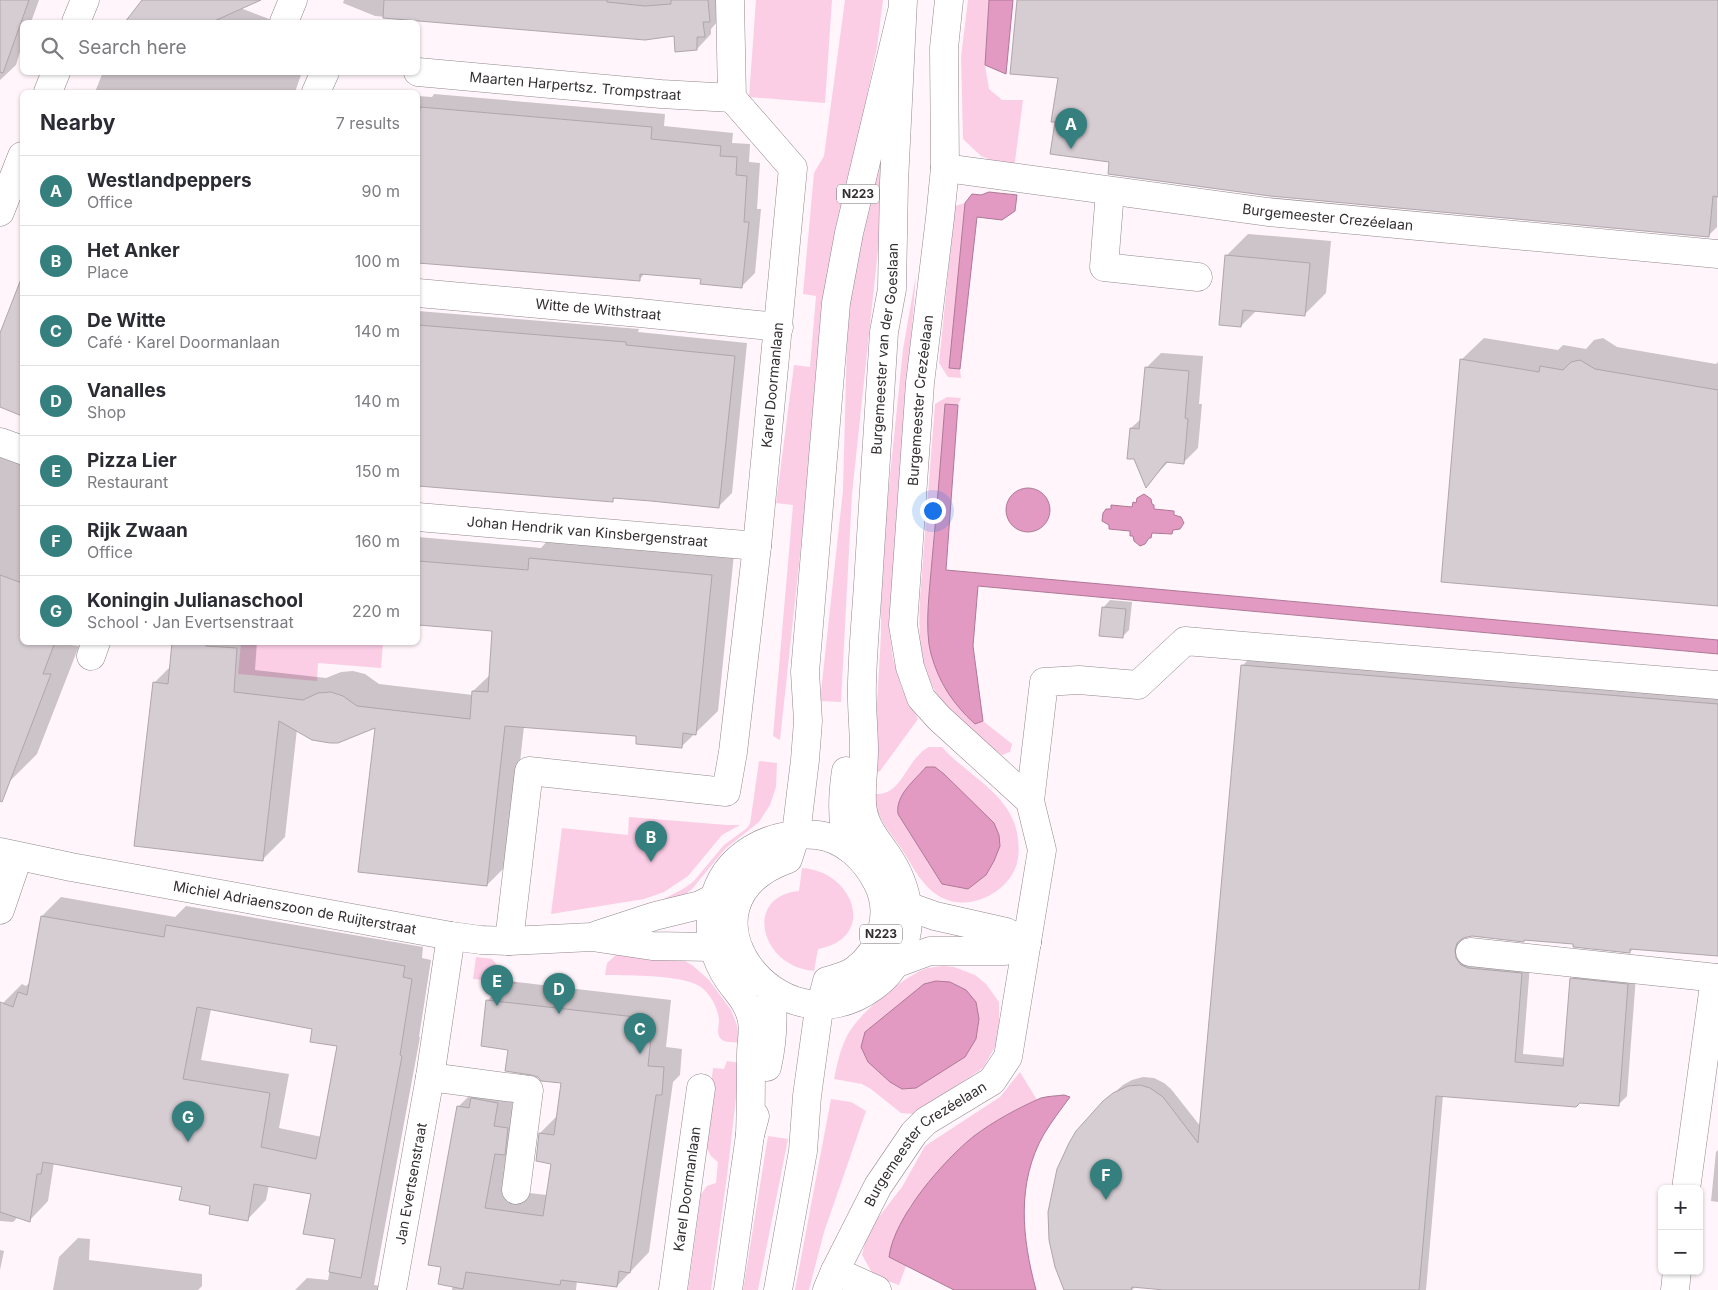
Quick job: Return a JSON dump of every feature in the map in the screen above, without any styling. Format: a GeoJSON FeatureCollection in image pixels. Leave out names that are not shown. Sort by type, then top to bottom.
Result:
{"type":"FeatureCollection","features":[{"type":"Feature","properties":{"kind":"street"},"geometry":{"type":"LineString","coordinates":[[77,20],[85,0]]}},
{"type":"Feature","properties":{"kind":"street"},"geometry":{"type":"LineString","coordinates":[[285,20],[293,0]]}},
{"type":"Feature","properties":{"kind":"street"},"geometry":{"type":"LineString","coordinates":[[730,0],[732,98]]}},
{"type":"Feature","properties":{"kind":"street","name":"Burgemeester Crezéelaan"},"geometry":{"type":"LineString","coordinates":[[831,1280],[878,1186],[914,1133],[926,1121],[992,1081],[1008,1057],[1042,850],[1030,801],[939,718],[921,698],[910,667],[903,625],[920,383],[945,168],[944,48],[949,0]]}},
{"type":"Feature","properties":{"kind":"street","name":"Burgemeester van der Goeslaan"},"geometry":{"type":"LineString","coordinates":[[786,836],[781,827],[793,720],[805,672],[836,302],[849,233],[902,6]]}},
{"type":"Feature","properties":{"kind":"street","name":"Burgemeester van der Goeslaan"},"geometry":{"type":"LineString","coordinates":[[902,6],[894,182],[892,288],[884,332],[862,684],[864,750],[862,805],[864,820],[894,866],[900,879],[907,906]]}},
{"type":"Feature","properties":{"kind":"street","name":"Maarten Harpertsz. Trompstraat"},"geometry":{"type":"LineString","coordinates":[[420,72],[661,94],[732,98]]}},
{"type":"Feature","properties":{"kind":"street"},"geometry":{"type":"LineString","coordinates":[[49,90],[55,75]]}},
{"type":"Feature","properties":{"kind":"street"},"geometry":{"type":"LineString","coordinates":[[317,90],[324,75]]}},
{"type":"Feature","properties":{"kind":"street","name":"Karel Doormanlaan"},"geometry":{"type":"LineString","coordinates":[[509,942],[529,771],[726,792],[734,752],[779,328],[793,168],[732,98]]}},
{"type":"Feature","properties":{"kind":"street"},"geometry":{"type":"LineString","coordinates":[[0,212],[20,161]]}},
{"type":"Feature","properties":{"kind":"street","name":"Burgemeester Crezéelaan"},"geometry":{"type":"LineString","coordinates":[[945,168],[1268,212],[1715,254]]}},
{"type":"Feature","properties":{"kind":"street"},"geometry":{"type":"LineString","coordinates":[[1110,191],[1104,267],[1198,277]]}},
{"type":"Feature","properties":{"kind":"street","name":"Witte de Withstraat"},"geometry":{"type":"LineString","coordinates":[[420,293],[640,313],[779,328]]}},
{"type":"Feature","properties":{"kind":"street"},"geometry":{"type":"LineString","coordinates":[[0,442],[20,449]]}},
{"type":"Feature","properties":{"kind":"street","name":"Johan Hendrik van Kinsbergenstraat"},"geometry":{"type":"LineString","coordinates":[[420,517],[756,546]]}},
{"type":"Feature","properties":{"kind":"street"},"geometry":{"type":"LineString","coordinates":[[1030,801],[1044,682],[1079,680],[1138,685],[1185,641],[1718,684]]}},
{"type":"Feature","properties":{"kind":"street","name":"Burgemeester van der Goeslaan"},"geometry":{"type":"LineString","coordinates":[[849,848],[845,836],[843,812],[844,784],[862,684]]}},
{"type":"Feature","properties":{"kind":"street"},"geometry":{"type":"LineString","coordinates":[[750,1135],[751,1051],[753,1036],[749,1009],[722,969],[713,947],[710,922],[714,898],[724,875],[741,856],[762,843],[786,836]]}},
{"type":"Feature","properties":{"kind":"street","name":"N223"},"geometry":{"type":"LineString","coordinates":[[778,1290],[803,1151],[823,1097],[837,1016],[832,1003],[827,981],[856,970],[876,946],[882,932],[884,916],[882,893],[870,870],[861,858],[849,848],[835,840],[820,836],[786,836],[788,859],[773,864],[748,883],[740,896],[735,911],[733,927],[741,956],[760,981],[771,989],[796,1001],[832,1003],[853,1000],[876,986],[895,964],[905,941],[908,918],[907,906],[882,893]]}},
{"type":"Feature","properties":{"kind":"street"},"geometry":{"type":"LineString","coordinates":[[0,910],[9,855]]}},
{"type":"Feature","properties":{"kind":"street","name":"Michiel Adriaenszoon de Ruijterstraat"},"geometry":{"type":"LineString","coordinates":[[9,855],[451,936],[509,942],[592,937],[652,946],[713,947],[741,956]]}},
{"type":"Feature","properties":{"kind":"street","name":"Michiel Adriaenszoon de Ruijterstraat"},"geometry":{"type":"LineString","coordinates":[[592,937],[655,916],[700,905],[714,898]]}},
{"type":"Feature","properties":{"kind":"street"},"geometry":{"type":"LineString","coordinates":[[907,906],[935,916],[1006,932],[1027,942]]}},
{"type":"Feature","properties":{"kind":"street","name":"Jan Evertsenstraat"},"geometry":{"type":"LineString","coordinates":[[392,1290],[430,1077],[451,936]]}},
{"type":"Feature","properties":{"kind":"street"},"geometry":{"type":"LineString","coordinates":[[895,964],[930,951],[1005,951],[1027,942]]}},
{"type":"Feature","properties":{"kind":"street"},"geometry":{"type":"LineString","coordinates":[[1470,952],[1716,978],[1687,1185]]}},
{"type":"Feature","properties":{"kind":"street"},"geometry":{"type":"LineString","coordinates":[[728,1290],[750,1135],[770,1054],[774,1015],[771,989]]}},
{"type":"Feature","properties":{"kind":"street"},"geometry":{"type":"LineString","coordinates":[[430,1077],[529,1090],[516,1190]]}},
{"type":"Feature","properties":{"kind":"street","name":"Karel Doormanlaan"},"geometry":{"type":"LineString","coordinates":[[673,1290],[701,1088]]}},
{"type":"Feature","properties":{"kind":"street"},"geometry":{"type":"LineString","coordinates":[[1674,1290],[1676,1275]]}},
{"type":"Feature","properties":{"kind":"street"},"geometry":{"type":"LineString","coordinates":[[831,1280],[877,1290]]}},
{"type":"Feature","properties":{"kind":"shaded area"},"geometry":{"type":"Polygon","coordinates":[[[756,0],[832,0],[825,103],[749,97],[756,0]]]}},
{"type":"Feature","properties":{"kind":"shaded area"},"geometry":{"type":"Polygon","coordinates":[[[845,0],[883,0],[877,47],[849,183],[825,324],[780,740],[773,736],[793,505],[776,503],[794,365],[810,367],[816,296],[803,294],[814,173],[824,156],[845,0]]]}},
{"type":"Feature","properties":{"kind":"shaded area"},"geometry":{"type":"Polygon","coordinates":[[[968,0],[989,0],[985,65],[989,89],[1002,100],[1023,100],[1014,169],[981,156],[963,139],[961,57],[968,0]]]}},
{"type":"Feature","properties":{"kind":"shaded area"},"geometry":{"type":"Polygon","coordinates":[[[989,0],[1013,0],[1006,74],[985,65],[989,0]]]}},
{"type":"Feature","properties":{"kind":"shaded area"},"geometry":{"type":"Polygon","coordinates":[[[878,133],[890,137],[852,494],[841,702],[820,701],[843,490],[848,302],[878,133]]]}},
{"type":"Feature","properties":{"kind":"shaded area"},"geometry":{"type":"Polygon","coordinates":[[[989,192],[1017,195],[1015,211],[1002,220],[977,217],[960,369],[949,368],[965,203],[972,194],[981,195],[989,192]]]}},
{"type":"Feature","properties":{"kind":"shaded area"},"geometry":{"type":"Polygon","coordinates":[[[965,203],[950,368],[960,369],[961,378],[948,377],[939,363],[955,206],[965,203]]]}},
{"type":"Feature","properties":{"kind":"shaded area"},"geometry":{"type":"Polygon","coordinates":[[[916,275],[889,629],[893,659],[902,689],[918,719],[880,771],[873,774],[881,634],[881,564],[903,349],[916,275]]]}},
{"type":"Feature","properties":{"kind":"shaded area"},"geometry":{"type":"Polygon","coordinates":[[[947,397],[961,398],[958,405],[946,404],[931,575],[975,724],[983,721],[1012,744],[1010,752],[1002,755],[960,724],[933,687],[923,660],[920,630],[920,598],[935,404],[947,397]]]}},
{"type":"Feature","properties":{"kind":"shaded area"},"geometry":{"type":"Polygon","coordinates":[[[945,404],[958,405],[946,570],[1718,640],[1718,654],[978,586],[973,646],[983,721],[975,724],[960,709],[943,684],[934,665],[929,644],[929,595],[945,404]]]}},
{"type":"Feature","properties":{"kind":"shaded area"},"geometry":{"type":"Polygon","coordinates":[[[1028,488],[1040,492],[1046,498],[1050,510],[1046,522],[1040,528],[1028,532],[1016,528],[1010,522],[1006,510],[1010,498],[1016,492],[1028,488]]]}},
{"type":"Feature","properties":{"kind":"shaded area"},"geometry":{"type":"Polygon","coordinates":[[[1144,494],[1151,499],[1154,509],[1174,511],[1174,515],[1181,517],[1184,523],[1180,529],[1173,530],[1172,534],[1152,533],[1151,538],[1140,546],[1134,541],[1133,536],[1130,536],[1130,531],[1109,529],[1109,525],[1102,521],[1103,513],[1106,509],[1111,509],[1111,505],[1132,507],[1133,502],[1136,503],[1137,498],[1144,494]]]}},
{"type":"Feature","properties":{"kind":"shaded area"},"geometry":{"type":"Polygon","coordinates":[[[241,645],[383,645],[381,668],[318,663],[317,681],[238,674],[241,645]]]}},
{"type":"Feature","properties":{"kind":"shaded area"},"geometry":{"type":"Polygon","coordinates":[[[929,747],[942,747],[1000,799],[1013,820],[1017,831],[1018,844],[1018,857],[1015,869],[1003,886],[985,898],[975,901],[955,902],[937,895],[919,877],[887,829],[877,810],[874,794],[885,793],[894,787],[922,751],[929,747]],[[897,807],[898,814],[942,884],[948,884],[897,807]]]}},
{"type":"Feature","properties":{"kind":"shaded area"},"geometry":{"type":"Polygon","coordinates":[[[759,761],[777,763],[776,787],[770,805],[759,822],[725,849],[692,889],[681,898],[656,903],[693,882],[724,845],[750,824],[759,761]]]}},
{"type":"Feature","properties":{"kind":"shaded area"},"geometry":{"type":"Polygon","coordinates":[[[926,767],[935,767],[944,774],[994,823],[999,835],[1000,846],[986,875],[968,889],[942,884],[898,814],[898,807],[903,794],[926,767]]]}},
{"type":"Feature","properties":{"kind":"shaded area"},"geometry":{"type":"Polygon","coordinates":[[[629,817],[740,825],[722,835],[688,876],[664,892],[644,899],[551,914],[562,828],[628,835],[629,817]]]}},
{"type":"Feature","properties":{"kind":"shaded area"},"geometry":{"type":"Polygon","coordinates":[[[802,868],[820,872],[835,880],[846,892],[852,906],[853,919],[848,932],[837,942],[818,949],[814,971],[796,967],[781,958],[771,945],[765,931],[765,917],[770,905],[781,896],[799,891],[802,868]]]}},
{"type":"Feature","properties":{"kind":"shaded area"},"geometry":{"type":"Polygon","coordinates":[[[617,954],[681,959],[692,965],[709,980],[731,1010],[737,1025],[740,1043],[725,1041],[719,1037],[719,1020],[716,1006],[701,987],[669,978],[605,975],[607,963],[617,954]]]}},
{"type":"Feature","properties":{"kind":"shaded area"},"geometry":{"type":"Polygon","coordinates":[[[476,957],[492,959],[507,977],[518,984],[473,979],[476,957]]]}},
{"type":"Feature","properties":{"kind":"shaded area"},"geometry":{"type":"Polygon","coordinates":[[[954,967],[975,975],[986,984],[999,1002],[999,1029],[995,1047],[983,1068],[914,1114],[901,1113],[862,1084],[834,1079],[844,1043],[860,1018],[882,997],[906,979],[927,968],[954,967]]]}},
{"type":"Feature","properties":{"kind":"shaded area"},"geometry":{"type":"Polygon","coordinates":[[[936,981],[950,982],[966,990],[976,1002],[979,1019],[976,1039],[965,1057],[916,1088],[902,1089],[890,1082],[868,1062],[861,1047],[865,1032],[924,984],[936,981]]]}},
{"type":"Feature","properties":{"kind":"shaded area"},"geometry":{"type":"Polygon","coordinates":[[[727,1061],[740,1063],[711,1290],[688,1290],[701,1194],[707,1186],[716,1183],[718,1162],[711,1156],[704,1144],[713,1068],[724,1069],[727,1061]]]}},
{"type":"Feature","properties":{"kind":"shaded area"},"geometry":{"type":"Polygon","coordinates":[[[1020,1072],[1037,1100],[1005,1116],[974,1136],[948,1161],[909,1207],[889,1256],[906,1266],[899,1285],[874,1276],[862,1255],[868,1231],[902,1187],[925,1146],[1000,1097],[1020,1072]]]}},
{"type":"Feature","properties":{"kind":"shaded area"},"geometry":{"type":"Polygon","coordinates":[[[1064,1095],[1070,1097],[1044,1134],[1035,1153],[1025,1191],[1024,1211],[1027,1251],[1036,1290],[954,1290],[889,1257],[893,1241],[910,1208],[935,1175],[962,1147],[974,1136],[1006,1115],[1041,1098],[1064,1095]]]}},
{"type":"Feature","properties":{"kind":"shaded area"},"geometry":{"type":"Polygon","coordinates":[[[831,1099],[851,1102],[866,1111],[824,1232],[809,1290],[795,1290],[831,1099]]]}},
{"type":"Feature","properties":{"kind":"shaded area"},"geometry":{"type":"Polygon","coordinates":[[[768,1136],[788,1139],[758,1290],[743,1290],[768,1136]]]}},
{"type":"Feature","properties":{"kind":"building"},"geometry":{"type":"Polygon","coordinates":[[[0,0],[29,0],[22,20],[20,20],[20,25],[3,73],[0,72],[0,0]]]}},
{"type":"Feature","properties":{"kind":"building"},"geometry":{"type":"Polygon","coordinates":[[[142,0],[261,0],[216,20],[127,20],[142,0]]]}},
{"type":"Feature","properties":{"kind":"building"},"geometry":{"type":"Polygon","coordinates":[[[384,0],[607,0],[607,2],[645,6],[671,4],[671,0],[708,0],[710,22],[703,22],[705,37],[697,37],[697,50],[675,52],[674,36],[645,40],[383,18],[384,0]]]}},
{"type":"Feature","properties":{"kind":"building"},"geometry":{"type":"Polygon","coordinates":[[[1017,0],[1718,0],[1718,197],[1713,196],[1709,237],[1270,196],[1108,174],[1109,162],[1050,154],[1055,122],[1051,122],[1058,78],[1010,74],[1017,0]]]}},
{"type":"Feature","properties":{"kind":"building"},"geometry":{"type":"Polygon","coordinates":[[[420,107],[652,127],[651,139],[721,146],[720,156],[737,157],[736,175],[747,176],[744,222],[749,222],[742,288],[700,284],[701,279],[640,274],[640,281],[420,263],[420,107]]]}},
{"type":"Feature","properties":{"kind":"building"},"geometry":{"type":"Polygon","coordinates":[[[1225,255],[1310,263],[1305,316],[1243,310],[1241,327],[1219,325],[1225,255]]]}},
{"type":"Feature","properties":{"kind":"building"},"geometry":{"type":"Polygon","coordinates":[[[20,282],[20,415],[0,407],[0,333],[20,282]]]}},
{"type":"Feature","properties":{"kind":"building"},"geometry":{"type":"Polygon","coordinates":[[[420,325],[626,342],[626,345],[735,356],[719,508],[613,498],[613,502],[420,486],[420,325]]]}},
{"type":"Feature","properties":{"kind":"building"},"geometry":{"type":"Polygon","coordinates":[[[1460,359],[1539,372],[1540,366],[1563,370],[1571,362],[1580,360],[1595,369],[1718,390],[1718,606],[1441,582],[1460,359]]]}},
{"type":"Feature","properties":{"kind":"building"},"geometry":{"type":"Polygon","coordinates":[[[1145,367],[1189,371],[1185,418],[1188,419],[1184,464],[1166,462],[1146,488],[1134,459],[1127,459],[1130,428],[1139,429],[1145,367]]]}},
{"type":"Feature","properties":{"kind":"building"},"geometry":{"type":"Polygon","coordinates":[[[529,558],[712,575],[696,735],[683,733],[682,748],[636,744],[636,736],[505,726],[487,886],[358,872],[375,728],[338,743],[330,743],[312,740],[279,721],[263,861],[134,846],[153,682],[168,684],[172,645],[206,645],[237,648],[234,692],[303,700],[318,693],[331,692],[343,696],[357,706],[470,719],[472,691],[488,692],[492,631],[420,625],[420,561],[528,570],[529,558]]]}},
{"type":"Feature","properties":{"kind":"building"},"geometry":{"type":"Polygon","coordinates":[[[0,575],[20,582],[20,645],[54,645],[43,674],[51,674],[2,802],[0,801],[0,575]]]}},
{"type":"Feature","properties":{"kind":"building"},"geometry":{"type":"Polygon","coordinates":[[[1102,607],[1126,609],[1123,638],[1099,636],[1102,607]]]}},
{"type":"Feature","properties":{"kind":"building"},"geometry":{"type":"Polygon","coordinates":[[[1241,665],[1718,704],[1718,956],[1630,949],[1630,953],[1573,947],[1573,944],[1524,940],[1524,942],[1472,936],[1463,938],[1457,943],[1455,950],[1456,958],[1461,965],[1468,968],[1522,973],[1515,1062],[1563,1066],[1570,978],[1628,984],[1619,1106],[1580,1103],[1576,1107],[1436,1096],[1419,1290],[1164,1290],[1132,1287],[1131,1290],[1064,1290],[1055,1267],[1049,1240],[1048,1212],[1057,1169],[1076,1131],[1103,1101],[1113,1093],[1128,1086],[1140,1085],[1150,1088],[1163,1097],[1198,1143],[1241,665]]]}},
{"type":"Feature","properties":{"kind":"building"},"geometry":{"type":"Polygon","coordinates":[[[41,916],[164,937],[166,925],[405,966],[403,977],[412,979],[400,1055],[402,1056],[361,1278],[329,1272],[335,1239],[303,1234],[311,1194],[254,1184],[248,1221],[209,1214],[210,1206],[179,1200],[182,1187],[43,1162],[41,1174],[37,1174],[30,1222],[0,1212],[0,1002],[13,1007],[18,992],[27,995],[41,916]],[[197,1007],[183,1079],[270,1093],[261,1147],[316,1159],[337,1046],[310,1042],[312,1029],[197,1007]]]}},
{"type":"Feature","properties":{"kind":"building"},"geometry":{"type":"Polygon","coordinates":[[[486,1000],[653,1019],[648,1066],[664,1067],[662,1095],[656,1095],[630,1273],[619,1271],[617,1287],[561,1280],[560,1285],[466,1272],[463,1289],[438,1284],[441,1267],[428,1265],[457,1106],[469,1108],[471,1098],[498,1103],[494,1126],[508,1128],[505,1155],[495,1154],[485,1208],[543,1216],[551,1164],[536,1161],[539,1133],[554,1135],[561,1083],[541,1081],[538,1077],[531,1075],[505,1071],[508,1050],[481,1046],[486,1000]]]}},
{"type":"Feature","properties":{"kind":"place","name":"Westlandpeppers"},"geometry":{"type":"Point","coordinates":[1071,149]}},
{"type":"Feature","properties":{"kind":"place","name":"Het Anker"},"geometry":{"type":"Point","coordinates":[651,862]}},
{"type":"Feature","properties":{"kind":"place","name":"Pizza Lier"},"geometry":{"type":"Point","coordinates":[497,1006]}},
{"type":"Feature","properties":{"kind":"place","name":"Vanalles"},"geometry":{"type":"Point","coordinates":[559,1014]}},
{"type":"Feature","properties":{"kind":"place","name":"De Witte"},"geometry":{"type":"Point","coordinates":[640,1054]}},
{"type":"Feature","properties":{"kind":"place","name":"Koningin Julianaschool"},"geometry":{"type":"Point","coordinates":[188,1142]}},
{"type":"Feature","properties":{"kind":"place","name":"Rijk Zwaan"},"geometry":{"type":"Point","coordinates":[1106,1200]}}]}
